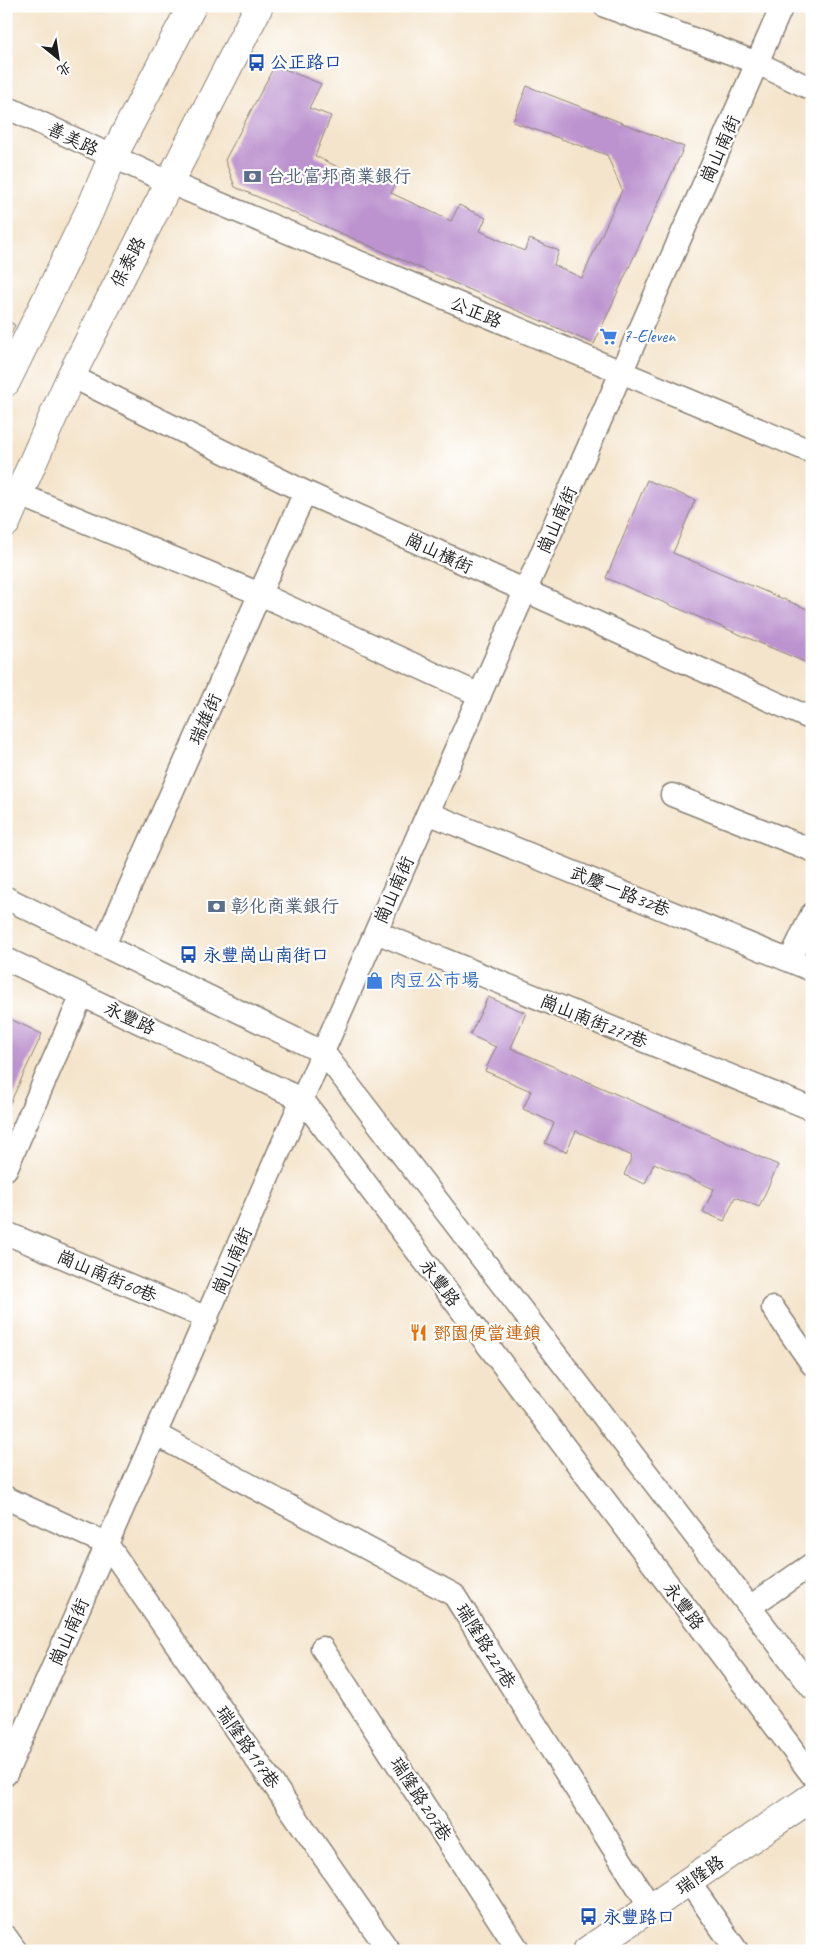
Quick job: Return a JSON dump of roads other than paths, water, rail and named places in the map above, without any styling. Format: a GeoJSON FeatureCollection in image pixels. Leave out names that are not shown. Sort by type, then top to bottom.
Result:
{"type":"FeatureCollection","features":[{"type":"Feature","properties":{"kind":"street"},"geometry":{"type":"LineString","coordinates":[[6,382],[90,210],[112,158],[192,6]]}},
{"type":"Feature","properties":{"kind":"street","name":"保泰路"},"geometry":{"type":"LineString","coordinates":[[6,523],[12,493],[168,182],[259,6]]}},
{"type":"Feature","properties":{"kind":"street"},"geometry":{"type":"LineString","coordinates":[[605,6],[757,64],[812,89]]}},
{"type":"Feature","properties":{"kind":"street","name":"崗山南街"},"geometry":{"type":"LineString","coordinates":[[6,1774],[782,6]]}},
{"type":"Feature","properties":{"kind":"street","name":"善美路"},"geometry":{"type":"LineString","coordinates":[[6,107],[140,170]]}},
{"type":"Feature","properties":{"kind":"street","name":"公正路"},"geometry":{"type":"LineString","coordinates":[[140,170],[812,452]]}},
{"type":"Feature","properties":{"kind":"street","name":"崗山橫街"},"geometry":{"type":"LineString","coordinates":[[70,376],[305,492],[525,593],[812,719]]}},
{"type":"Feature","properties":{"kind":"street","name":"瑞雄街"},"geometry":{"type":"LineString","coordinates":[[104,945],[305,492]]}},
{"type":"Feature","properties":{"kind":"street"},"geometry":{"type":"LineString","coordinates":[[12,493],[260,594],[480,695]]}},
{"type":"Feature","properties":{"kind":"street"},"geometry":{"type":"LineString","coordinates":[[672,794],[812,850]]}},
{"type":"Feature","properties":{"kind":"street","name":"武慶一路32巷"},"geometry":{"type":"LineString","coordinates":[[428,813],[812,970]]}},
{"type":"Feature","properties":{"kind":"street"},"geometry":{"type":"LineString","coordinates":[[6,898],[324,1053],[751,1606],[812,1688]]}},
{"type":"Feature","properties":{"kind":"street"},"geometry":{"type":"LineString","coordinates":[[790,960],[812,914]]}},
{"type":"Feature","properties":{"kind":"street","name":"崗山南街277巷"},"geometry":{"type":"LineString","coordinates":[[376,932],[812,1110]]}},
{"type":"Feature","properties":{"kind":"street","name":"永豐路"},"geometry":{"type":"LineString","coordinates":[[6,959],[302,1100],[812,1775]]}},
{"type":"Feature","properties":{"kind":"street"},"geometry":{"type":"LineString","coordinates":[[6,1169],[82,995]]}},
{"type":"Feature","properties":{"kind":"street","name":"崗山南街60巷"},"geometry":{"type":"LineString","coordinates":[[6,1233],[207,1318]]}},
{"type":"Feature","properties":{"kind":"street"},"geometry":{"type":"LineString","coordinates":[[773,1308],[812,1364]]}},
{"type":"Feature","properties":{"kind":"street","name":"瑞隆路221巷"},"geometry":{"type":"LineString","coordinates":[[156,1434],[454,1595],[651,1908]]}},
{"type":"Feature","properties":{"kind":"street"},"geometry":{"type":"LineString","coordinates":[[6,1498],[107,1544]]}},
{"type":"Feature","properties":{"kind":"street","name":"瑞隆路197巷"},"geometry":{"type":"LineString","coordinates":[[107,1544],[389,1951]]}},
{"type":"Feature","properties":{"kind":"street"},"geometry":{"type":"LineString","coordinates":[[751,1606],[812,1564]]}},
{"type":"Feature","properties":{"kind":"street","name":"瑞隆路207巷"},"geometry":{"type":"LineString","coordinates":[[322,1648],[519,1951]]}},
{"type":"Feature","properties":{"kind":"street","name":"瑞隆路"},"geometry":{"type":"LineString","coordinates":[[587,1951],[812,1797]]}},
{"type":"Feature","properties":{"kind":"street"},"geometry":{"type":"LineString","coordinates":[[690,1882],[737,1951]]}},
{"type":"Feature","properties":{"kind":"street"},"geometry":{"type":"LineString","coordinates":[[6,1937],[16,1951]]}},
{"type":"Feature","properties":{"kind":"place","name":"公正路口"},"geometry":{"type":"Point","coordinates":[256,62]}},
{"type":"Feature","properties":{"kind":"place","name":"台北富邦商業銀行"},"geometry":{"type":"Point","coordinates":[253,176]}},
{"type":"Feature","properties":{"kind":"place","name":"7-Eleven"},"geometry":{"type":"Point","coordinates":[609,336]}},
{"type":"Feature","properties":{"kind":"place","name":"彰化商業銀行"},"geometry":{"type":"Point","coordinates":[217,906]}},
{"type":"Feature","properties":{"kind":"place","name":"永豐崗山南街口"},"geometry":{"type":"Point","coordinates":[189,955]}},
{"type":"Feature","properties":{"kind":"place","name":"肉豆公市場"},"geometry":{"type":"Point","coordinates":[375,980]}},
{"type":"Feature","properties":{"kind":"place","name":"鄧園便當連鎖"},"geometry":{"type":"Point","coordinates":[419,1333]}},
{"type":"Feature","properties":{"kind":"place","name":"永豐路口"},"geometry":{"type":"Point","coordinates":[589,1917]}}]}
